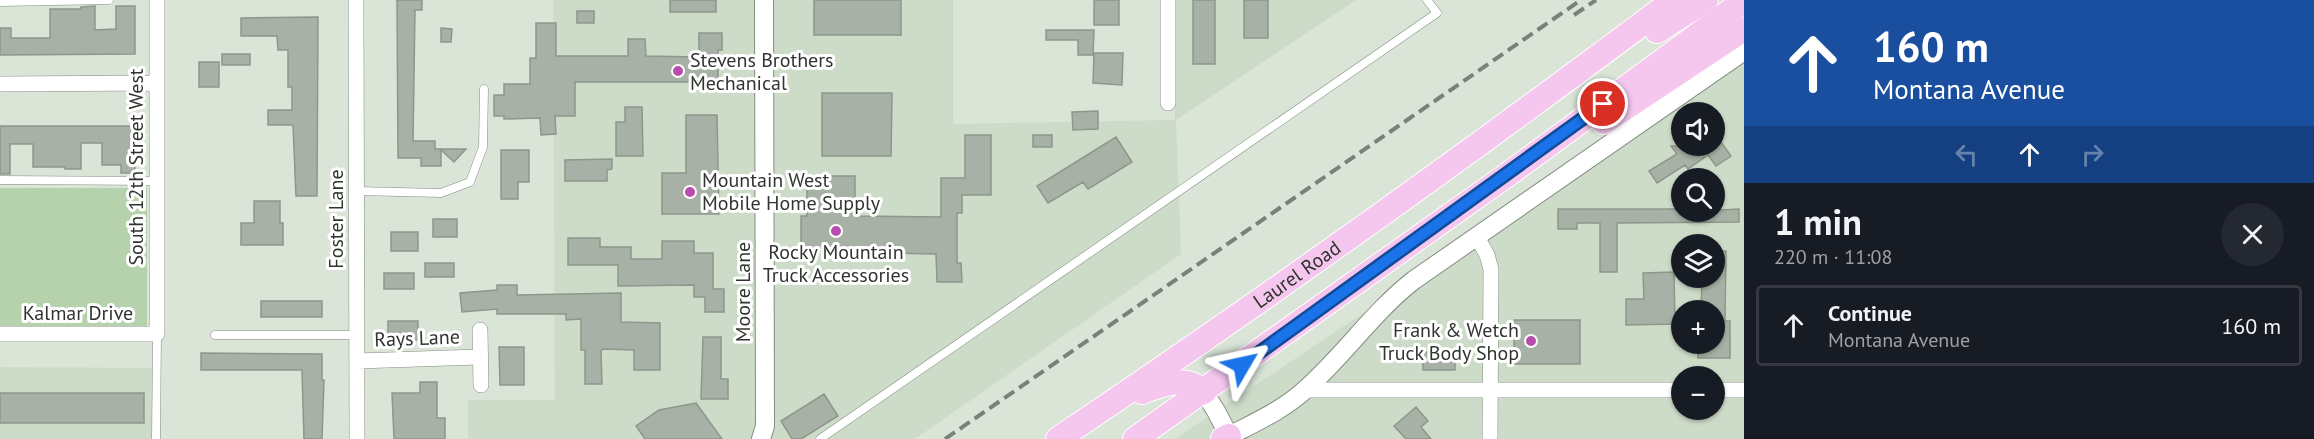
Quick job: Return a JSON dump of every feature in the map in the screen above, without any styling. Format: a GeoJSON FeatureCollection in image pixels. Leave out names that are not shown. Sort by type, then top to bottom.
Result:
{"type":"FeatureCollection","features":[{"type":"Feature","properties":{"kind":"main road"},"geometry":{"type":"LineString","coordinates":[[1504,127],[1674,0]]}},
{"type":"Feature","properties":{"kind":"main road"},"geometry":{"type":"LineString","coordinates":[[1504,127],[1706,0]]}},
{"type":"Feature","properties":{"kind":"main road"},"geometry":{"type":"LineString","coordinates":[[1507,175],[1744,1]]}},
{"type":"Feature","properties":{"kind":"main road"},"geometry":{"type":"LineString","coordinates":[[1507,175],[1550,156],[1744,29]]}},
{"type":"Feature","properties":{"kind":"main road","name":"Laurel Road"},"geometry":{"type":"LineString","coordinates":[[1058,439],[1248,310],[1504,127]]}},
{"type":"Feature","properties":{"kind":"main road","name":"Laurel Road"},"geometry":{"type":"LineString","coordinates":[[1135,439],[1507,175]]}},
{"type":"Feature","properties":{"kind":"main road"},"geometry":{"type":"LineString","coordinates":[[1204,392],[1200,374],[1201,364],[1248,310]]}},
{"type":"Feature","properties":{"kind":"main road"},"geometry":{"type":"LineString","coordinates":[[1099,412],[1165,384],[1190,383],[1204,392]]}},
{"type":"Feature","properties":{"kind":"street","name":"South 12th Street West"},"geometry":{"type":"LineString","coordinates":[[157,0],[157,333]]}},
{"type":"Feature","properties":{"kind":"street","name":"Foster Lane"},"geometry":{"type":"LineString","coordinates":[[356,0],[357,439]]}},
{"type":"Feature","properties":{"kind":"street","name":"Moore Lane"},"geometry":{"type":"LineString","coordinates":[[761,439],[765,426],[764,0]]}},
{"type":"Feature","properties":{"kind":"street"},"geometry":{"type":"LineString","coordinates":[[1168,0],[1168,103]]}},
{"type":"Feature","properties":{"kind":"street"},"geometry":{"type":"LineString","coordinates":[[1204,392],[1227,438],[1276,411],[1306,390],[1400,291],[1744,51]]}},
{"type":"Feature","properties":{"kind":"street"},"geometry":{"type":"LineString","coordinates":[[0,84],[157,82]]}},
{"type":"Feature","properties":{"kind":"street"},"geometry":{"type":"LineString","coordinates":[[1477,237],[1487,255],[1491,269],[1490,439]]}},
{"type":"Feature","properties":{"kind":"street","name":"Rays Lane"},"geometry":{"type":"LineString","coordinates":[[480,330],[481,385]]}},
{"type":"Feature","properties":{"kind":"street","name":"Kalmar Drive"},"geometry":{"type":"LineString","coordinates":[[0,334],[157,333]]}},
{"type":"Feature","properties":{"kind":"street","name":"Rays Lane"},"geometry":{"type":"LineString","coordinates":[[357,361],[479,357]]}},
{"type":"Feature","properties":{"kind":"street"},"geometry":{"type":"LineString","coordinates":[[1306,390],[1671,390]]}},
{"type":"Feature","properties":{"kind":"street"},"geometry":{"type":"LineString","coordinates":[[1725,390],[1744,390]]}},
{"type":"Feature","properties":{"kind":"lane"},"geometry":{"type":"LineString","coordinates":[[0,2],[109,0]]}},
{"type":"Feature","properties":{"kind":"lane"},"geometry":{"type":"LineString","coordinates":[[820,439],[1437,13],[1427,0]]}},
{"type":"Feature","properties":{"kind":"lane"},"geometry":{"type":"LineString","coordinates":[[357,191],[441,193],[470,182],[483,147],[484,89]]}},
{"type":"Feature","properties":{"kind":"lane"},"geometry":{"type":"LineString","coordinates":[[0,180],[157,181]]}},
{"type":"Feature","properties":{"kind":"lane"},"geometry":{"type":"LineString","coordinates":[[156,439],[157,333]]}},
{"type":"Feature","properties":{"kind":"lane"},"geometry":{"type":"LineString","coordinates":[[215,335],[357,335]]}},
{"type":"Feature","properties":{"kind":"shaded area"},"geometry":{"type":"Polygon","coordinates":[[[553,0],[953,0],[953,124],[1175,120],[1175,0],[1356,0],[1176,120],[1181,254],[915,439],[468,439],[468,400],[555,400],[553,0]]]}},
{"type":"Feature","properties":{"kind":"shaded area"},"geometry":{"type":"Polygon","coordinates":[[[1744,51],[1744,439],[1175,439],[1477,237],[1744,51]]]}},
{"type":"Feature","properties":{"kind":"shaded area"},"geometry":{"type":"Polygon","coordinates":[[[0,367],[157,368],[157,439],[0,439],[0,367]]]}},
{"type":"Feature","properties":{"kind":"green space"},"geometry":{"type":"Polygon","coordinates":[[[0,188],[147,188],[147,329],[0,329],[0,188]]]}},
{"type":"Feature","properties":{"kind":"building"},"geometry":{"type":"Polygon","coordinates":[[[397,0],[422,0],[422,10],[415,10],[413,141],[435,141],[435,149],[466,149],[454,162],[441,150],[441,166],[421,166],[421,158],[398,158],[397,0]]]}},
{"type":"Feature","properties":{"kind":"building"},"geometry":{"type":"Polygon","coordinates":[[[670,0],[716,0],[716,12],[670,12],[670,0]]]}},
{"type":"Feature","properties":{"kind":"building"},"geometry":{"type":"Polygon","coordinates":[[[814,0],[901,0],[901,35],[814,35],[814,0]]]}},
{"type":"Feature","properties":{"kind":"building"},"geometry":{"type":"Polygon","coordinates":[[[1094,0],[1119,0],[1119,25],[1094,25],[1094,0]]]}},
{"type":"Feature","properties":{"kind":"building"},"geometry":{"type":"Polygon","coordinates":[[[1193,0],[1215,0],[1215,64],[1193,64],[1193,0]]]}},
{"type":"Feature","properties":{"kind":"building"},"geometry":{"type":"Polygon","coordinates":[[[1244,0],[1268,0],[1268,38],[1244,38],[1244,0]]]}},
{"type":"Feature","properties":{"kind":"building"},"geometry":{"type":"Polygon","coordinates":[[[95,6],[95,30],[116,29],[116,6],[135,6],[135,54],[0,55],[0,28],[11,28],[11,38],[50,38],[50,9],[81,9],[81,7],[95,6]]]}},
{"type":"Feature","properties":{"kind":"building"},"geometry":{"type":"Polygon","coordinates":[[[577,11],[594,11],[594,23],[577,23],[577,11]]]}},
{"type":"Feature","properties":{"kind":"building"},"geometry":{"type":"Polygon","coordinates":[[[318,17],[317,196],[296,196],[293,125],[268,125],[268,110],[292,110],[292,87],[288,87],[288,50],[278,50],[277,36],[241,36],[241,18],[318,17]]]}},
{"type":"Feature","properties":{"kind":"building"},"geometry":{"type":"Polygon","coordinates":[[[536,23],[556,23],[556,56],[628,56],[628,39],[645,39],[646,56],[699,57],[699,33],[722,33],[722,50],[718,50],[718,82],[575,82],[575,116],[555,116],[556,134],[541,135],[540,118],[504,119],[504,116],[494,116],[494,95],[504,95],[504,84],[530,84],[530,58],[536,58],[536,23]]]}},
{"type":"Feature","properties":{"kind":"building"},"geometry":{"type":"Polygon","coordinates":[[[441,28],[452,29],[451,42],[441,42],[441,28]]]}},
{"type":"Feature","properties":{"kind":"building"},"geometry":{"type":"Polygon","coordinates":[[[1046,30],[1094,30],[1093,55],[1078,55],[1078,40],[1046,40],[1046,30]]]}},
{"type":"Feature","properties":{"kind":"building"},"geometry":{"type":"Polygon","coordinates":[[[1094,53],[1123,53],[1122,85],[1093,83],[1094,53]]]}},
{"type":"Feature","properties":{"kind":"building"},"geometry":{"type":"Polygon","coordinates":[[[222,54],[250,54],[250,65],[222,65],[222,54]]]}},
{"type":"Feature","properties":{"kind":"building"},"geometry":{"type":"Polygon","coordinates":[[[199,62],[219,62],[219,87],[199,87],[199,62]]]}},
{"type":"Feature","properties":{"kind":"building"},"geometry":{"type":"Polygon","coordinates":[[[822,93],[892,93],[891,156],[822,156],[822,93]]]}},
{"type":"Feature","properties":{"kind":"building"},"geometry":{"type":"Polygon","coordinates":[[[625,107],[642,107],[643,156],[616,156],[616,122],[625,122],[625,107]]]}},
{"type":"Feature","properties":{"kind":"building"},"geometry":{"type":"Polygon","coordinates":[[[1098,111],[1098,129],[1073,130],[1072,112],[1098,111]]]}},
{"type":"Feature","properties":{"kind":"building"},"geometry":{"type":"Polygon","coordinates":[[[686,115],[717,115],[719,214],[662,214],[662,173],[686,173],[686,115]]]}},
{"type":"Feature","properties":{"kind":"building"},"geometry":{"type":"Polygon","coordinates":[[[0,126],[135,126],[135,173],[121,173],[121,165],[102,165],[102,143],[81,143],[81,169],[33,167],[33,144],[10,144],[10,174],[0,174],[0,126]]]}},
{"type":"Feature","properties":{"kind":"building"},"geometry":{"type":"Polygon","coordinates":[[[965,135],[991,135],[991,195],[962,195],[962,213],[957,213],[957,263],[961,263],[962,282],[937,282],[936,254],[889,253],[889,249],[801,248],[801,216],[807,216],[807,176],[855,176],[855,216],[941,217],[941,178],[965,178],[965,135]]]}},
{"type":"Feature","properties":{"kind":"building"},"geometry":{"type":"Polygon","coordinates":[[[1033,135],[1052,135],[1052,147],[1033,147],[1033,135]]]}},
{"type":"Feature","properties":{"kind":"building"},"geometry":{"type":"Polygon","coordinates":[[[1116,137],[1132,162],[1088,189],[1083,182],[1048,203],[1037,186],[1116,137]]]}},
{"type":"Feature","properties":{"kind":"building"},"geometry":{"type":"Polygon","coordinates":[[[1725,148],[1731,156],[1716,166],[1709,156],[1725,156],[1725,148]]]}},
{"type":"Feature","properties":{"kind":"building"},"geometry":{"type":"Polygon","coordinates":[[[501,150],[529,150],[529,182],[518,182],[518,199],[501,199],[501,150]]]}},
{"type":"Feature","properties":{"kind":"building"},"geometry":{"type":"Polygon","coordinates":[[[1674,156],[1707,156],[1689,168],[1685,165],[1680,168],[1671,168],[1671,174],[1657,183],[1649,171],[1674,156]]]}},
{"type":"Feature","properties":{"kind":"building"},"geometry":{"type":"Polygon","coordinates":[[[612,159],[612,169],[607,170],[607,181],[565,181],[565,160],[612,159]]]}},
{"type":"Feature","properties":{"kind":"building"},"geometry":{"type":"Polygon","coordinates":[[[254,201],[280,201],[283,245],[241,245],[241,223],[254,223],[254,201]]]}},
{"type":"Feature","properties":{"kind":"building"},"geometry":{"type":"Polygon","coordinates":[[[1558,209],[1671,209],[1671,222],[1725,222],[1725,210],[1739,209],[1739,222],[1617,223],[1617,272],[1600,272],[1600,223],[1577,223],[1577,229],[1558,229],[1558,209]]]}},
{"type":"Feature","properties":{"kind":"building"},"geometry":{"type":"Polygon","coordinates":[[[433,219],[457,219],[457,237],[433,237],[433,219]]]}},
{"type":"Feature","properties":{"kind":"building"},"geometry":{"type":"Polygon","coordinates":[[[391,232],[418,232],[418,251],[391,251],[391,232]]]}},
{"type":"Feature","properties":{"kind":"building"},"geometry":{"type":"Polygon","coordinates":[[[568,238],[600,238],[600,247],[631,247],[631,259],[662,259],[662,241],[694,241],[694,253],[713,253],[713,289],[724,289],[724,312],[705,312],[705,297],[694,297],[694,285],[618,286],[618,265],[568,265],[568,238]]]}},
{"type":"Feature","properties":{"kind":"building"},"geometry":{"type":"Polygon","coordinates":[[[1726,251],[1725,321],[1725,300],[1701,300],[1702,288],[1725,288],[1726,251]]]}},
{"type":"Feature","properties":{"kind":"building"},"geometry":{"type":"Polygon","coordinates":[[[425,263],[454,263],[454,277],[425,277],[425,263]]]}},
{"type":"Feature","properties":{"kind":"building"},"geometry":{"type":"Polygon","coordinates":[[[1671,272],[1671,288],[1674,288],[1675,300],[1671,300],[1671,324],[1626,325],[1626,299],[1644,299],[1643,273],[1671,272]]]}},
{"type":"Feature","properties":{"kind":"building"},"geometry":{"type":"Polygon","coordinates":[[[384,273],[414,273],[414,289],[384,289],[384,273]]]}},
{"type":"Feature","properties":{"kind":"building"},"geometry":{"type":"Polygon","coordinates":[[[497,285],[517,285],[517,295],[621,293],[621,322],[660,323],[660,370],[634,370],[634,350],[603,349],[601,351],[602,384],[585,384],[585,350],[581,350],[581,319],[566,320],[566,314],[497,314],[497,309],[462,312],[460,293],[497,290],[497,285]]]}},
{"type":"Feature","properties":{"kind":"building"},"geometry":{"type":"Polygon","coordinates":[[[261,301],[322,301],[322,317],[261,317],[261,301]]]}},
{"type":"Feature","properties":{"kind":"building"},"geometry":{"type":"Polygon","coordinates":[[[1514,320],[1580,320],[1580,364],[1514,364],[1514,320]]]}},
{"type":"Feature","properties":{"kind":"building"},"geometry":{"type":"Polygon","coordinates":[[[388,321],[418,321],[418,340],[388,340],[388,321]]]}},
{"type":"Feature","properties":{"kind":"building"},"geometry":{"type":"Polygon","coordinates":[[[1725,321],[1730,321],[1730,358],[1698,358],[1698,354],[1725,354],[1725,321]]]}},
{"type":"Feature","properties":{"kind":"building"},"geometry":{"type":"Polygon","coordinates":[[[703,337],[721,337],[721,379],[728,379],[728,399],[701,399],[703,337]]]}},
{"type":"Feature","properties":{"kind":"building"},"geometry":{"type":"Polygon","coordinates":[[[499,347],[524,347],[524,385],[500,385],[499,347]]]}},
{"type":"Feature","properties":{"kind":"building"},"geometry":{"type":"Polygon","coordinates":[[[1423,352],[1455,352],[1455,370],[1423,370],[1423,352]]]}},
{"type":"Feature","properties":{"kind":"building"},"geometry":{"type":"Polygon","coordinates":[[[201,353],[322,354],[322,380],[324,380],[322,439],[304,439],[302,370],[201,370],[201,353]]]}},
{"type":"Feature","properties":{"kind":"building"},"geometry":{"type":"Polygon","coordinates":[[[420,382],[437,382],[437,418],[445,418],[445,439],[394,439],[392,393],[420,393],[420,382]]]}},
{"type":"Feature","properties":{"kind":"building"},"geometry":{"type":"Polygon","coordinates":[[[0,393],[144,393],[144,423],[0,423],[0,393]]]}},
{"type":"Feature","properties":{"kind":"building"},"geometry":{"type":"Polygon","coordinates":[[[824,394],[838,416],[801,439],[792,439],[781,421],[824,394]]]}},
{"type":"Feature","properties":{"kind":"building"},"geometry":{"type":"Polygon","coordinates":[[[696,403],[722,439],[645,439],[636,426],[659,410],[696,403]]]}},
{"type":"Feature","properties":{"kind":"building"},"geometry":{"type":"Polygon","coordinates":[[[1416,407],[1428,421],[1421,427],[1431,439],[1406,439],[1394,426],[1416,407]]]}},
{"type":"Feature","properties":{"kind":"railway"},"geometry":{"type":"LineString","coordinates":[[945,439],[1581,0]]}},
{"type":"Feature","properties":{"kind":"railway"},"geometry":{"type":"LineString","coordinates":[[1574,15],[1596,0]]}},
{"type":"Feature","properties":{"kind":"place","name":"Stevens Brothers Mechanical"},"geometry":{"type":"Point","coordinates":[678,71]}},
{"type":"Feature","properties":{"kind":"place","name":"Mountain West Mobile Home Supply"},"geometry":{"type":"Point","coordinates":[690,192]}},
{"type":"Feature","properties":{"kind":"place","name":"Rocky Mountain Truck Accessories"},"geometry":{"type":"Point","coordinates":[836,231]}},
{"type":"Feature","properties":{"kind":"place","name":"Frank & Wetch Truck Body Shop"},"geometry":{"type":"Point","coordinates":[1531,341]}},
{"type":"Feature","properties":{"kind":"route"},"geometry":{"type":"LineString","coordinates":[[1242,365],[1603,104]]}}]}
